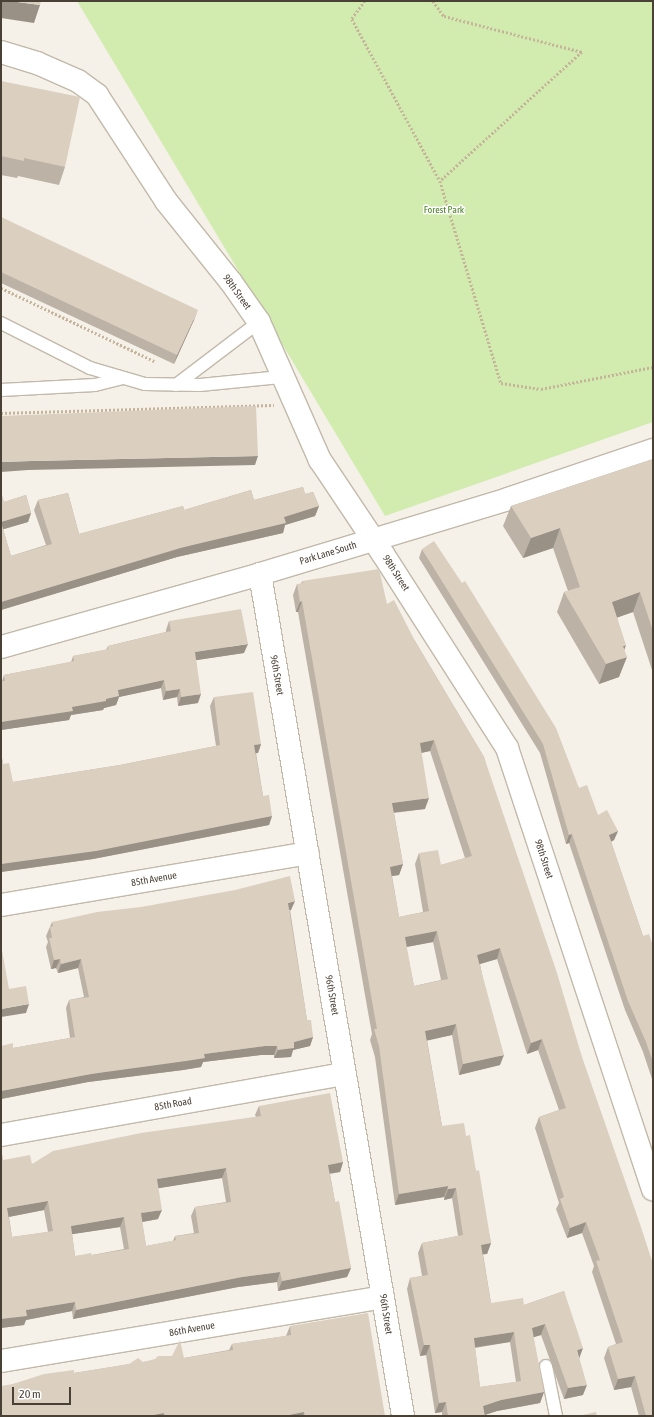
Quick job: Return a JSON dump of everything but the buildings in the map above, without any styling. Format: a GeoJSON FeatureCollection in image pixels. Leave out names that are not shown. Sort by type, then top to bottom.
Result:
{"type":"FeatureCollection","features":[{"type":"Feature","properties":{"kind":"street","name":"98th Street"},"geometry":{"type":"LineString","coordinates":[[1,52],[44,66],[78,81],[97,95],[166,201],[231,282],[259,322],[281,377],[320,460],[373,539],[507,748],[653,1189]]}},
{"type":"Feature","properties":{"kind":"street","name":"Park Lane South"},"geometry":{"type":"LineString","coordinates":[[1,647],[260,574],[508,498],[653,450]]}},
{"type":"Feature","properties":{"kind":"street","name":"96th Street"},"geometry":{"type":"LineString","coordinates":[[260,574],[403,1416]]}},
{"type":"Feature","properties":{"kind":"street","name":"85th Avenue"},"geometry":{"type":"LineString","coordinates":[[1,905],[308,853]]}},
{"type":"Feature","properties":{"kind":"street","name":"85th Road"},"geometry":{"type":"LineString","coordinates":[[1,1135],[345,1074]]}},
{"type":"Feature","properties":{"kind":"street","name":"86th Avenue"},"geometry":{"type":"LineString","coordinates":[[1,1361],[383,1297]]}},
{"type":"Feature","properties":{"kind":"lane"},"geometry":{"type":"LineString","coordinates":[[176,385],[259,322]]}},
{"type":"Feature","properties":{"kind":"lane"},"geometry":{"type":"LineString","coordinates":[[1,323],[90,368],[145,384],[200,385],[281,377]]}},
{"type":"Feature","properties":{"kind":"lane"},"geometry":{"type":"LineString","coordinates":[[1,390],[95,385],[123,378]]}},
{"type":"Feature","properties":{"kind":"lane"},"geometry":{"type":"LineString","coordinates":[[546,1366],[556,1416]]}},
{"type":"Feature","properties":{"kind":"path"},"geometry":{"type":"LineString","coordinates":[[365,1],[352,20],[440,181],[500,383],[541,389],[653,367]]}},
{"type":"Feature","properties":{"kind":"path"},"geometry":{"type":"LineString","coordinates":[[433,1],[444,16],[582,52],[440,181]]}},
{"type":"Feature","properties":{"kind":"path"},"geometry":{"type":"LineString","coordinates":[[1,288],[154,361]]}},
{"type":"Feature","properties":{"kind":"path"},"geometry":{"type":"LineString","coordinates":[[1,413],[274,405]]}},
{"type":"Feature","properties":{"kind":"green space","name":"Forest Park"},"geometry":{"type":"Polygon","coordinates":[[[77,1],[653,1],[653,422],[385,516],[77,1]]]}}]}
